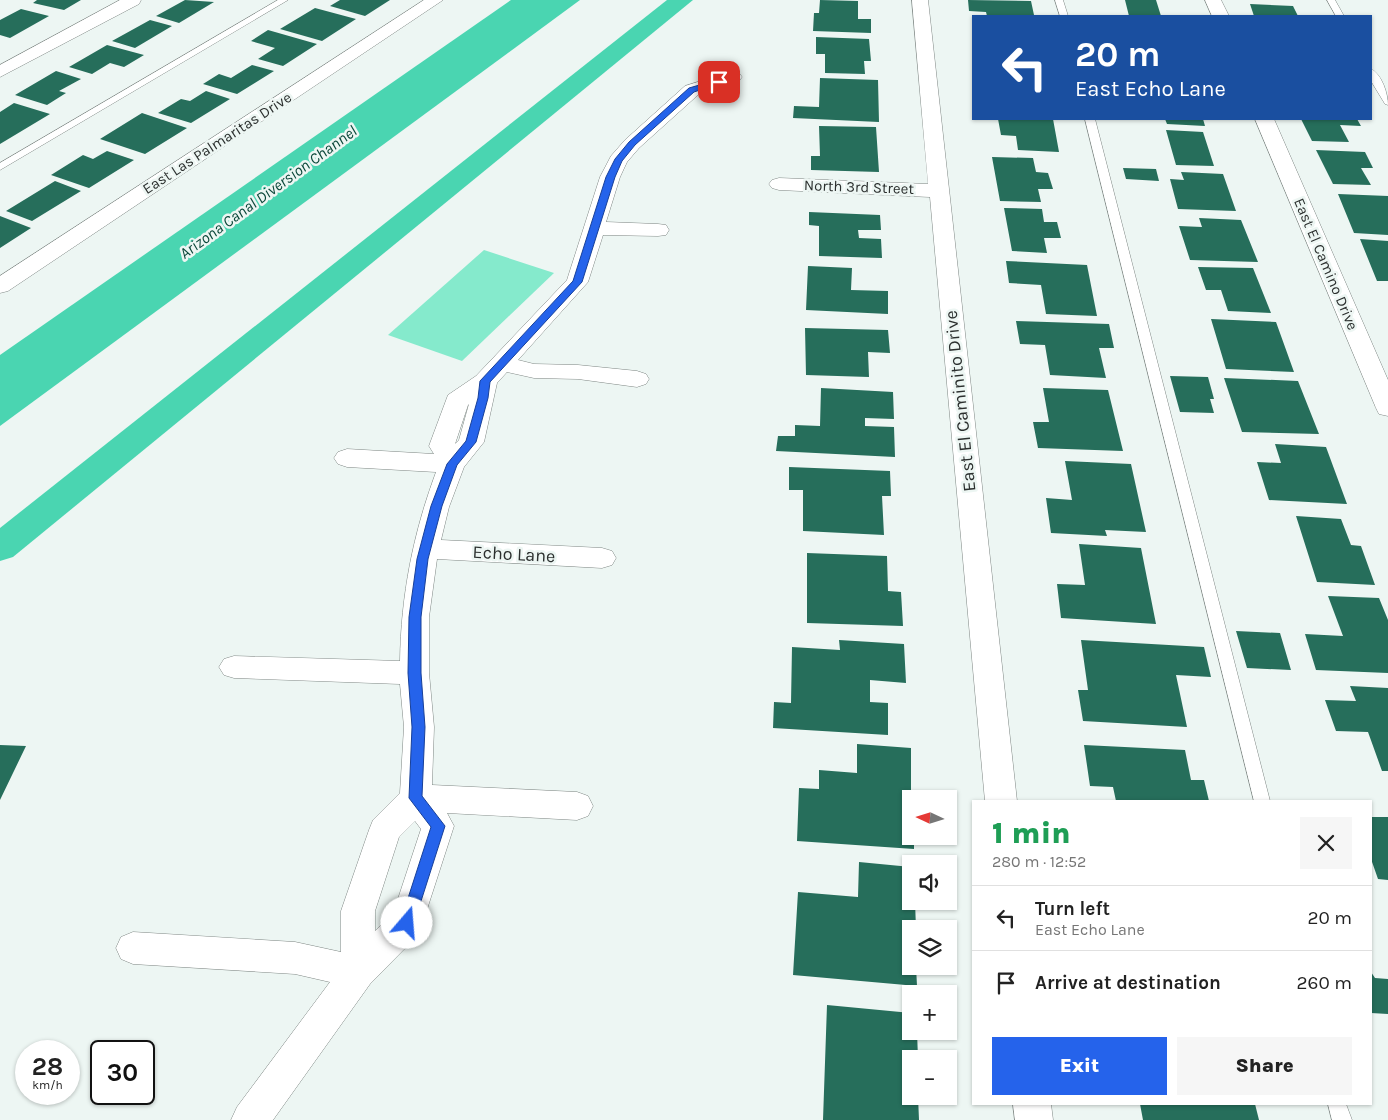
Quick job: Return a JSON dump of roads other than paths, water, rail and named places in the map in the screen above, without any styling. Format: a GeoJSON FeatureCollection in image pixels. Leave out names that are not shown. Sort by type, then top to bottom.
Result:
{"type":"FeatureCollection","features":[{"type":"Feature","properties":{"kind":"street"},"geometry":{"type":"LineString","coordinates":[[0,72],[133,0]]}},
{"type":"Feature","properties":{"kind":"street","name":"East Las Palmaritas Drive"},"geometry":{"type":"LineString","coordinates":[[0,286],[435,0]]}},
{"type":"Feature","properties":{"kind":"street","name":"East El Caminito Drive"},"geometry":{"type":"LineString","coordinates":[[920,0],[1001,800]]}},
{"type":"Feature","properties":{"kind":"street"},"geometry":{"type":"LineString","coordinates":[[1213,0],[1220,15]]}},
{"type":"Feature","properties":{"kind":"street"},"geometry":{"type":"LineString","coordinates":[[250,1120],[358,972],[407,923],[438,826],[416,798],[419,727],[414,673],[415,617],[425,550],[436,506],[452,464],[471,442],[483,398],[493,372],[577,282],[610,177],[618,160],[632,144],[692,90],[733,77]]}},
{"type":"Feature","properties":{"kind":"street","name":"East El Camino Drive"},"geometry":{"type":"LineString","coordinates":[[1264,120],[1388,408]]}},
{"type":"Feature","properties":{"kind":"street","name":"North 3rd Street"},"geometry":{"type":"LineString","coordinates":[[779,184],[939,190]]}},
{"type":"Feature","properties":{"kind":"street"},"geometry":{"type":"LineString","coordinates":[[595,228],[658,230]]}},
{"type":"Feature","properties":{"kind":"street"},"geometry":{"type":"LineString","coordinates":[[493,372],[578,372],[637,379]]}},
{"type":"Feature","properties":{"kind":"street"},"geometry":{"type":"LineString","coordinates":[[346,458],[452,464]]}},
{"type":"Feature","properties":{"kind":"street","name":"Echo Lane"},"geometry":{"type":"LineString","coordinates":[[425,550],[602,558]]}},
{"type":"Feature","properties":{"kind":"street"},"geometry":{"type":"LineString","coordinates":[[234,667],[414,673]]}},
{"type":"Feature","properties":{"kind":"street"},"geometry":{"type":"LineString","coordinates":[[358,972],[358,911],[385,830],[416,798],[577,806]]}},
{"type":"Feature","properties":{"kind":"street"},"geometry":{"type":"LineString","coordinates":[[133,948],[295,958],[358,972]]}},
{"type":"Feature","properties":{"kind":"street"},"geometry":{"type":"LineString","coordinates":[[1032,1105],[1034,1120]]}},
{"type":"Feature","properties":{"kind":"lane"},"geometry":{"type":"LineString","coordinates":[[0,167],[284,0]]}},
{"type":"Feature","properties":{"kind":"lane"},"geometry":{"type":"LineString","coordinates":[[1059,0],[1064,15]]}},
{"type":"Feature","properties":{"kind":"lane"},"geometry":{"type":"LineString","coordinates":[[1330,0],[1339,15]]}},
{"type":"Feature","properties":{"kind":"lane"},"geometry":{"type":"LineString","coordinates":[[1372,74],[1388,102]]}},
{"type":"Feature","properties":{"kind":"lane"},"geometry":{"type":"LineString","coordinates":[[1090,120],[1262,800]]}},
{"type":"Feature","properties":{"kind":"lane"},"geometry":{"type":"LineString","coordinates":[[1338,1105],[1342,1120]]}},
{"type":"Feature","properties":{"kind":"water","name":"Arizona Canal Diversion Channel"},"geometry":{"type":"Polygon","coordinates":[[[511,0],[580,0],[0,426],[0,355],[511,0]]]}},
{"type":"Feature","properties":{"kind":"waterway"},"geometry":{"type":"LineString","coordinates":[[0,548],[681,0]]}}]}
